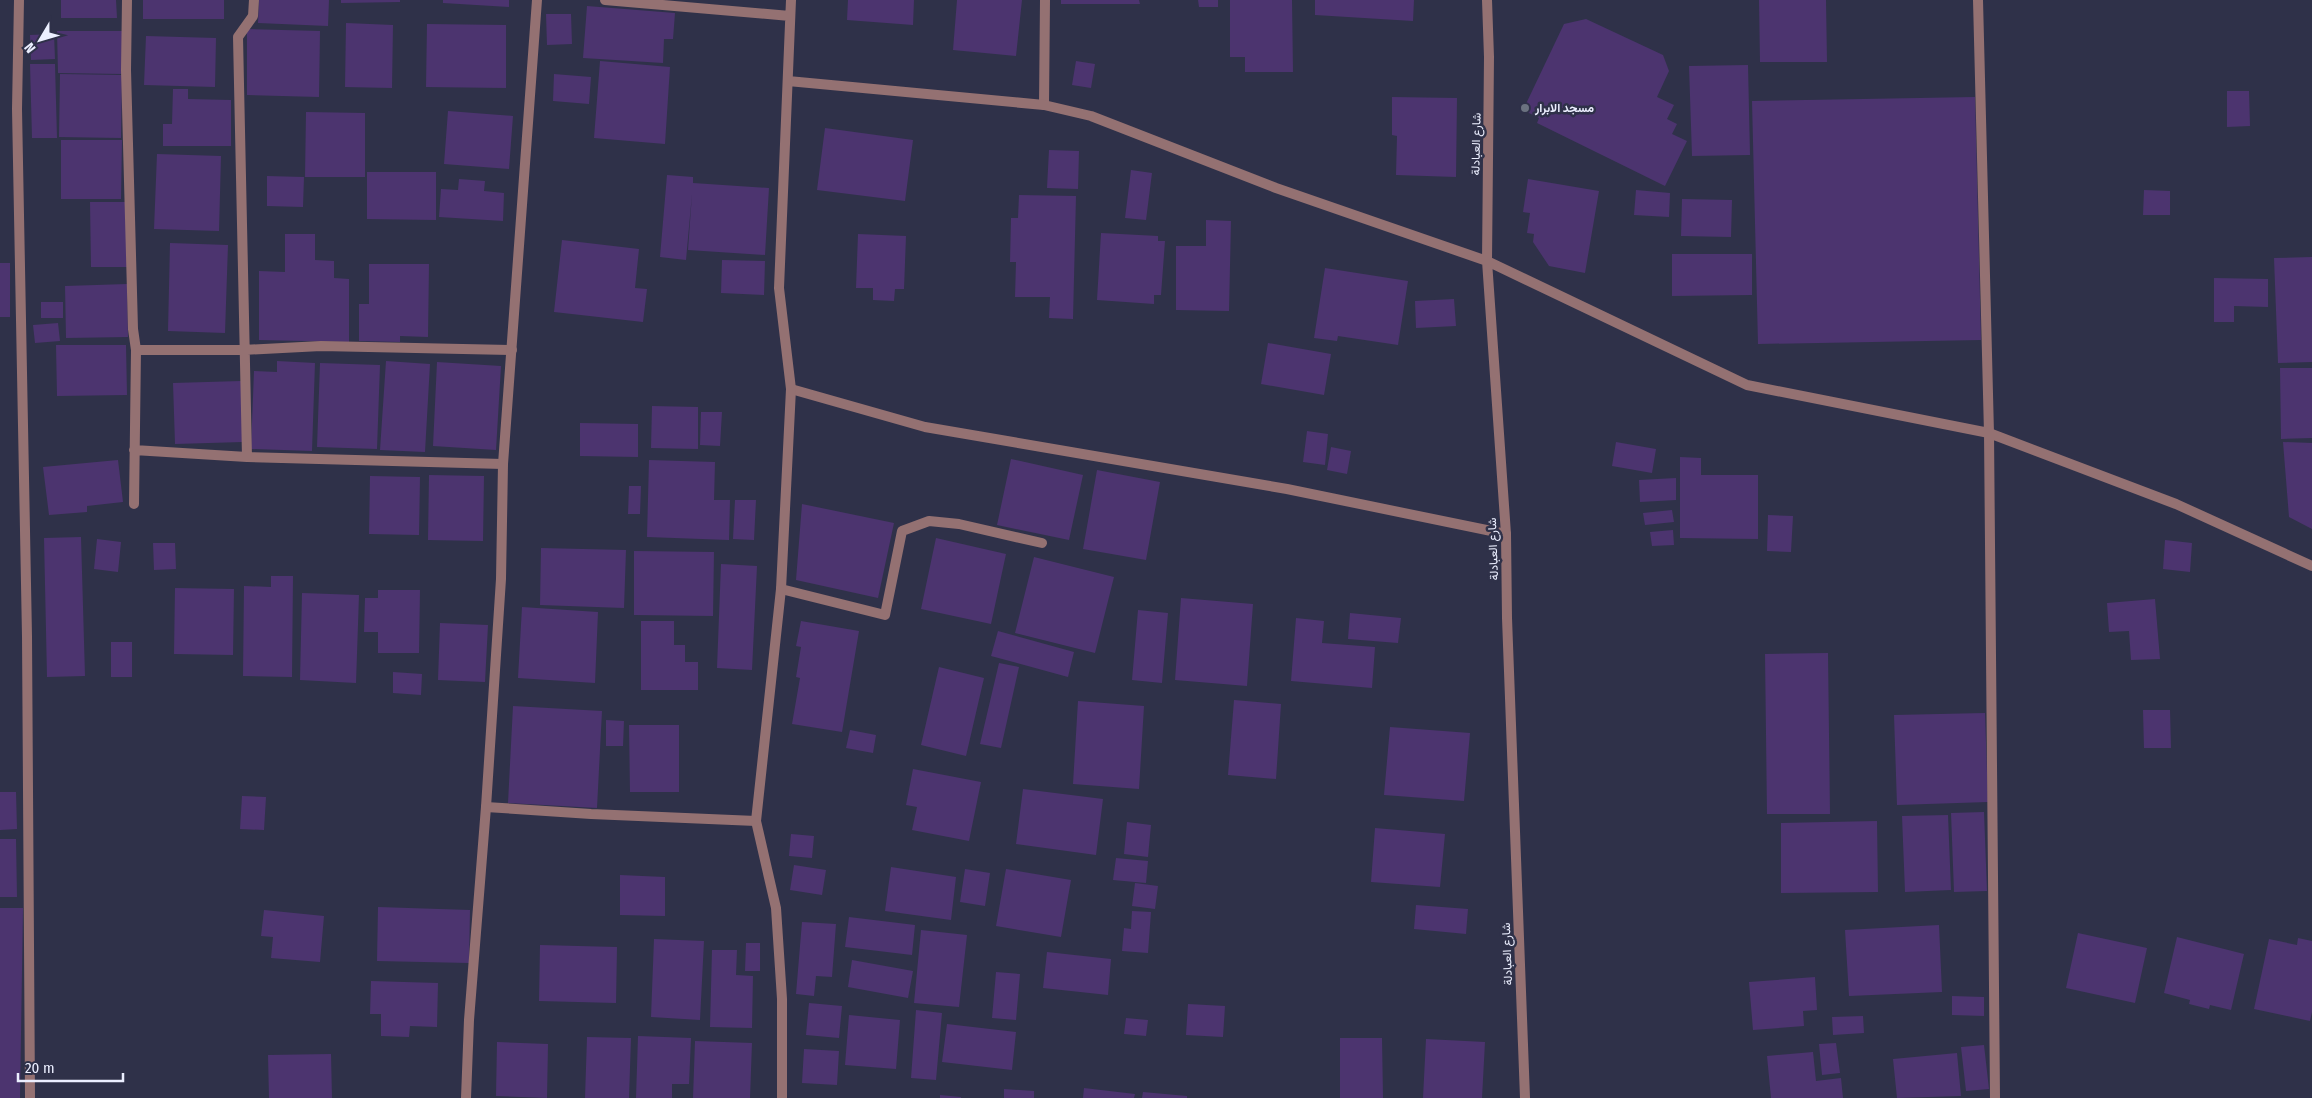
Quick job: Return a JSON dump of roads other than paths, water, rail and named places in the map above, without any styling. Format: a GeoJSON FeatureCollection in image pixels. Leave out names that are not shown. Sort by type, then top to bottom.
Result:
{"type":"FeatureCollection","features":[{"type":"Feature","properties":{"kind":"street"},"geometry":{"type":"LineString","coordinates":[[19,0],[17,109],[26,616],[30,1098]]}},
{"type":"Feature","properties":{"kind":"street"},"geometry":{"type":"LineString","coordinates":[[127,0],[126,70],[133,330],[136,350],[134,504]]}},
{"type":"Feature","properties":{"kind":"street"},"geometry":{"type":"LineString","coordinates":[[247,457],[243,350],[238,37],[253,16],[254,0]]}},
{"type":"Feature","properties":{"kind":"street"},"geometry":{"type":"LineString","coordinates":[[466,1098],[468,1020],[486,807],[501,579],[503,464],[537,0]]}},
{"type":"Feature","properties":{"kind":"street"},"geometry":{"type":"LineString","coordinates":[[605,0],[790,16]]}},
{"type":"Feature","properties":{"kind":"street"},"geometry":{"type":"LineString","coordinates":[[782,1098],[782,999],[776,908],[756,820],[781,589],[791,390],[779,288],[791,0]]}},
{"type":"Feature","properties":{"kind":"street"},"geometry":{"type":"LineString","coordinates":[[1044,105],[1045,0]]}},
{"type":"Feature","properties":{"kind":"street","name":"شارع العبادلة"},"geometry":{"type":"LineString","coordinates":[[1487,0],[1489,57],[1487,261],[1506,534],[1507,618],[1525,1098]]}},
{"type":"Feature","properties":{"kind":"street"},"geometry":{"type":"LineString","coordinates":[[1978,0],[1989,433],[1995,1098]]}},
{"type":"Feature","properties":{"kind":"street"},"geometry":{"type":"LineString","coordinates":[[788,81],[1044,105],[1092,116],[1276,188],[1487,261],[1747,385],[1989,433],[2176,504],[2312,566]]}},
{"type":"Feature","properties":{"kind":"street"},"geometry":{"type":"LineString","coordinates":[[136,350],[243,350],[321,346],[512,350]]}},
{"type":"Feature","properties":{"kind":"street"},"geometry":{"type":"LineString","coordinates":[[791,390],[925,427],[1287,489],[1506,534]]}},
{"type":"Feature","properties":{"kind":"street"},"geometry":{"type":"LineString","coordinates":[[134,450],[247,457],[503,464]]}},
{"type":"Feature","properties":{"kind":"street"},"geometry":{"type":"LineString","coordinates":[[781,589],[886,615],[902,531],[929,521],[960,524],[1042,543]]}},
{"type":"Feature","properties":{"kind":"street"},"geometry":{"type":"LineString","coordinates":[[486,807],[592,814],[756,820]]}},
{"type":"Feature","properties":{"kind":"place","name":"مسجد الابرار"},"geometry":{"type":"Point","coordinates":[1525,108]}}]}
